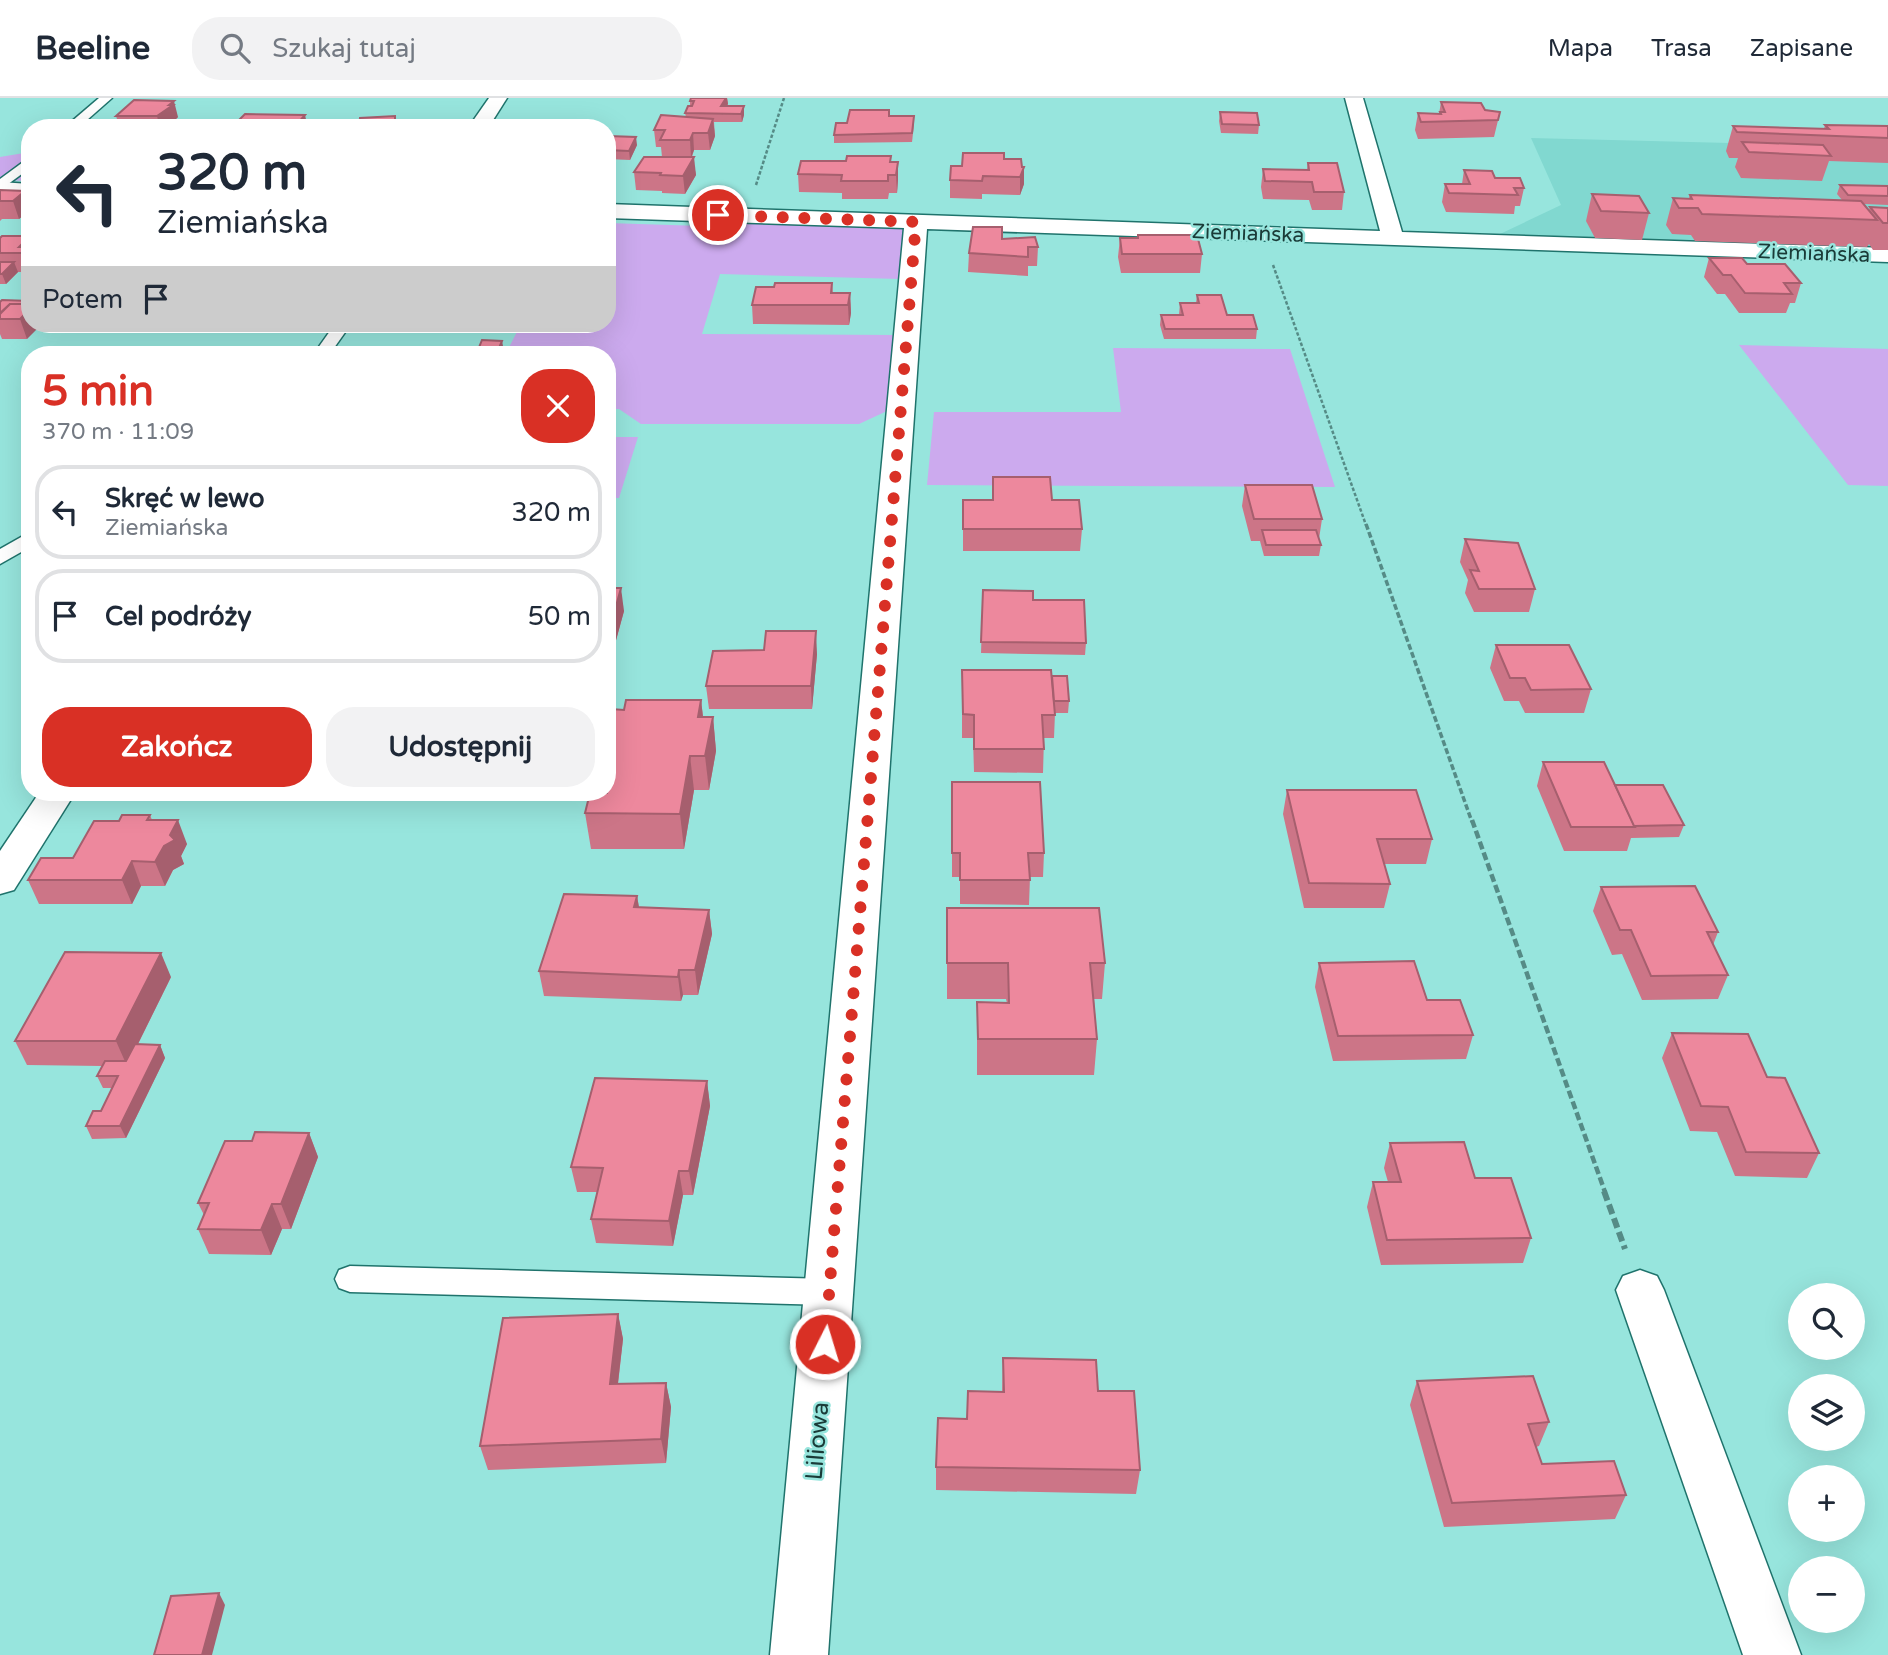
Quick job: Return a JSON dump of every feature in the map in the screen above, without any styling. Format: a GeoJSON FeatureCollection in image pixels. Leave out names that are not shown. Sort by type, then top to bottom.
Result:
{"type":"FeatureCollection","features":[{"type":"Feature","properties":{"kind":"street"},"geometry":{"type":"LineString","coordinates":[[484,119],[498,98]]}},
{"type":"Feature","properties":{"kind":"street"},"geometry":{"type":"LineString","coordinates":[[1354,98],[1393,238]]}},
{"type":"Feature","properties":{"kind":"street"},"geometry":{"type":"LineString","coordinates":[[0,187],[21,189]]}},
{"type":"Feature","properties":{"kind":"street","name":"Ziemiańska"},"geometry":{"type":"LineString","coordinates":[[616,211],[1888,255]]}},
{"type":"Feature","properties":{"kind":"street","name":"Liliowa"},"geometry":{"type":"LineString","coordinates":[[799,1655],[916,222]]}},
{"type":"Feature","properties":{"kind":"street"},"geometry":{"type":"LineString","coordinates":[[0,881],[52,801]]}},
{"type":"Feature","properties":{"kind":"street"},"geometry":{"type":"LineString","coordinates":[[1640,1290],[1772,1655]]}},
{"type":"Feature","properties":{"kind":"lane"},"geometry":{"type":"LineString","coordinates":[[81,119],[106,98]]}},
{"type":"Feature","properties":{"kind":"lane"},"geometry":{"type":"LineString","coordinates":[[0,187],[21,169]]}},
{"type":"Feature","properties":{"kind":"lane"},"geometry":{"type":"LineString","coordinates":[[0,558],[21,544]]}},
{"type":"Feature","properties":{"kind":"lane"},"geometry":{"type":"LineString","coordinates":[[350,1279],[829,1292]]}},
{"type":"Feature","properties":{"kind":"path"},"geometry":{"type":"LineString","coordinates":[[746,216],[785,98]]}},
{"type":"Feature","properties":{"kind":"path"},"geometry":{"type":"LineString","coordinates":[[1246,233],[1266,251],[1278,274],[1640,1290]]}},
{"type":"Feature","properties":{"kind":"shaded area"},"geometry":{"type":"Polygon","coordinates":[[[1531,138],[1888,147],[1888,248],[1500,234],[1561,205],[1531,138]]]}},
{"type":"Feature","properties":{"kind":"shaded area"},"geometry":{"type":"Polygon","coordinates":[[[21,154],[21,181],[0,180],[0,157],[21,154]]]}},
{"type":"Feature","properties":{"kind":"shaded area"},"geometry":{"type":"Polygon","coordinates":[[[735,221],[906,228],[900,279],[720,274],[702,334],[894,335],[887,411],[859,424],[641,424],[616,409],[616,346],[510,346],[516,333],[616,333],[616,223],[733,227],[735,221]]]}},
{"type":"Feature","properties":{"kind":"shaded area"},"geometry":{"type":"Polygon","coordinates":[[[1739,345],[1888,349],[1888,486],[1848,485],[1739,345]]]}},
{"type":"Feature","properties":{"kind":"shaded area"},"geometry":{"type":"Polygon","coordinates":[[[1113,348],[1290,349],[1335,487],[927,485],[934,412],[1121,412],[1113,348]]]}},
{"type":"Feature","properties":{"kind":"shaded area"},"geometry":{"type":"Polygon","coordinates":[[[616,437],[638,437],[619,498],[616,498],[616,437]]]}},
{"type":"Feature","properties":{"kind":"building"},"geometry":{"type":"Polygon","coordinates":[[[691,98],[726,98],[721,106],[744,106],[741,114],[685,113],[694,101],[690,101],[691,98]]]}},
{"type":"Feature","properties":{"kind":"building"},"geometry":{"type":"Polygon","coordinates":[[[134,100],[174,101],[169,105],[173,105],[157,116],[116,116],[134,100]]]}},
{"type":"Feature","properties":{"kind":"building"},"geometry":{"type":"Polygon","coordinates":[[[1441,102],[1481,103],[1485,110],[1500,112],[1498,120],[1421,122],[1418,113],[1445,112],[1441,102]]]}},
{"type":"Feature","properties":{"kind":"building"},"geometry":{"type":"Polygon","coordinates":[[[850,110],[889,110],[889,116],[914,116],[912,133],[834,135],[836,123],[847,123],[850,110]]]}},
{"type":"Feature","properties":{"kind":"building"},"geometry":{"type":"Polygon","coordinates":[[[1220,112],[1257,113],[1259,125],[1222,124],[1220,112]]]}},
{"type":"Feature","properties":{"kind":"building"},"geometry":{"type":"Polygon","coordinates":[[[245,114],[305,115],[302,119],[240,119],[245,114]]]}},
{"type":"Feature","properties":{"kind":"building"},"geometry":{"type":"Polygon","coordinates":[[[661,115],[713,119],[708,133],[693,133],[690,140],[660,140],[665,130],[654,130],[661,115]]]}},
{"type":"Feature","properties":{"kind":"building"},"geometry":{"type":"Polygon","coordinates":[[[395,116],[395,119],[360,118],[395,116]]]}},
{"type":"Feature","properties":{"kind":"building"},"geometry":{"type":"Polygon","coordinates":[[[1825,125],[1888,126],[1888,138],[1737,132],[1733,126],[1829,129],[1825,125]]]}},
{"type":"Feature","properties":{"kind":"building"},"geometry":{"type":"Polygon","coordinates":[[[616,136],[636,137],[629,151],[616,150],[616,136]]]}},
{"type":"Feature","properties":{"kind":"building"},"geometry":{"type":"Polygon","coordinates":[[[1742,142],[1823,145],[1831,156],[1749,152],[1742,142]]]}},
{"type":"Feature","properties":{"kind":"building"},"geometry":{"type":"Polygon","coordinates":[[[963,153],[1004,153],[1004,159],[1021,159],[1024,167],[1020,177],[983,176],[982,181],[950,180],[951,166],[962,166],[963,153]]]}},
{"type":"Feature","properties":{"kind":"building"},"geometry":{"type":"Polygon","coordinates":[[[847,156],[891,156],[890,162],[898,162],[896,175],[888,175],[888,181],[841,181],[842,175],[798,174],[801,161],[846,161],[847,156]]]}},
{"type":"Feature","properties":{"kind":"building"},"geometry":{"type":"Polygon","coordinates":[[[644,157],[694,157],[683,176],[634,172],[644,157]]]}},
{"type":"Feature","properties":{"kind":"building"},"geometry":{"type":"Polygon","coordinates":[[[1308,163],[1337,163],[1344,192],[1314,192],[1312,182],[1265,181],[1263,169],[1309,170],[1308,163]]]}},
{"type":"Feature","properties":{"kind":"building"},"geometry":{"type":"Polygon","coordinates":[[[1464,170],[1492,171],[1495,178],[1520,178],[1524,188],[1514,188],[1518,195],[1449,193],[1445,184],[1470,184],[1464,170]]]}},
{"type":"Feature","properties":{"kind":"building"},"geometry":{"type":"Polygon","coordinates":[[[1840,185],[1888,186],[1888,196],[1848,195],[1840,185]]]}},
{"type":"Feature","properties":{"kind":"building"},"geometry":{"type":"Polygon","coordinates":[[[0,190],[21,191],[21,194],[13,201],[0,201],[0,190]]]}},
{"type":"Feature","properties":{"kind":"building"},"geometry":{"type":"Polygon","coordinates":[[[1592,194],[1639,196],[1649,213],[1601,211],[1592,194]]]}},
{"type":"Feature","properties":{"kind":"building"},"geometry":{"type":"Polygon","coordinates":[[[1690,195],[1861,201],[1877,220],[1702,214],[1698,208],[1679,208],[1673,198],[1692,199],[1690,195]]]}},
{"type":"Feature","properties":{"kind":"building"},"geometry":{"type":"Polygon","coordinates":[[[1870,207],[1888,208],[1888,223],[1883,223],[1870,207]]]}},
{"type":"Feature","properties":{"kind":"building"},"geometry":{"type":"Polygon","coordinates":[[[973,227],[1002,227],[1002,239],[1035,237],[1038,247],[1028,247],[1028,257],[969,253],[973,227]]]}},
{"type":"Feature","properties":{"kind":"building"},"geometry":{"type":"Polygon","coordinates":[[[1138,235],[1197,235],[1202,254],[1122,254],[1120,238],[1138,238],[1138,235]]]}},
{"type":"Feature","properties":{"kind":"building"},"geometry":{"type":"Polygon","coordinates":[[[21,236],[21,253],[0,253],[0,238],[21,236]]]}},
{"type":"Feature","properties":{"kind":"building"},"geometry":{"type":"Polygon","coordinates":[[[1709,258],[1742,258],[1747,264],[1785,264],[1801,283],[1784,283],[1792,294],[1745,293],[1731,275],[1723,275],[1709,258]]]}},
{"type":"Feature","properties":{"kind":"building"},"geometry":{"type":"Polygon","coordinates":[[[0,262],[14,262],[0,274],[0,262]]]}},
{"type":"Feature","properties":{"kind":"building"},"geometry":{"type":"Polygon","coordinates":[[[775,283],[832,283],[831,293],[850,293],[848,305],[752,305],[756,287],[774,287],[775,283]]]}},
{"type":"Feature","properties":{"kind":"building"},"geometry":{"type":"Polygon","coordinates":[[[1197,295],[1221,295],[1227,315],[1253,315],[1257,329],[1165,329],[1161,315],[1183,315],[1180,303],[1199,303],[1197,295]]]}},
{"type":"Feature","properties":{"kind":"building"},"geometry":{"type":"Polygon","coordinates":[[[21,301],[21,304],[10,304],[0,313],[0,302],[21,301]]]}},
{"type":"Feature","properties":{"kind":"building"},"geometry":{"type":"Polygon","coordinates":[[[10,304],[21,304],[20,319],[0,319],[0,314],[10,304]]]}},
{"type":"Feature","properties":{"kind":"building"},"geometry":{"type":"Polygon","coordinates":[[[482,340],[502,341],[500,346],[480,346],[482,340]]]}},
{"type":"Feature","properties":{"kind":"building"},"geometry":{"type":"Polygon","coordinates":[[[993,477],[1050,477],[1052,500],[1079,500],[1082,529],[963,529],[963,500],[993,500],[993,477]]]}},
{"type":"Feature","properties":{"kind":"building"},"geometry":{"type":"Polygon","coordinates":[[[1245,485],[1312,485],[1322,519],[1254,519],[1245,485]]]}},
{"type":"Feature","properties":{"kind":"building"},"geometry":{"type":"Polygon","coordinates":[[[1262,530],[1316,530],[1321,545],[1266,545],[1262,530]]]}},
{"type":"Feature","properties":{"kind":"building"},"geometry":{"type":"Polygon","coordinates":[[[1465,539],[1518,543],[1535,589],[1479,589],[1470,570],[1479,571],[1465,539]]]}},
{"type":"Feature","properties":{"kind":"building"},"geometry":{"type":"Polygon","coordinates":[[[616,588],[621,588],[616,606],[616,588]]]}},
{"type":"Feature","properties":{"kind":"building"},"geometry":{"type":"Polygon","coordinates":[[[983,590],[1033,591],[1033,600],[1084,600],[1086,643],[981,642],[983,590]]]}},
{"type":"Feature","properties":{"kind":"building"},"geometry":{"type":"Polygon","coordinates":[[[766,631],[816,631],[811,686],[706,686],[713,651],[764,650],[766,631]]]}},
{"type":"Feature","properties":{"kind":"building"},"geometry":{"type":"Polygon","coordinates":[[[1496,645],[1569,645],[1591,689],[1531,690],[1525,678],[1510,678],[1496,645]]]}},
{"type":"Feature","properties":{"kind":"building"},"geometry":{"type":"Polygon","coordinates":[[[962,670],[1051,670],[1055,715],[1042,715],[1044,749],[974,749],[974,715],[963,714],[962,670]]]}},
{"type":"Feature","properties":{"kind":"building"},"geometry":{"type":"Polygon","coordinates":[[[1052,676],[1067,676],[1069,701],[1054,701],[1052,676]]]}},
{"type":"Feature","properties":{"kind":"building"},"geometry":{"type":"Polygon","coordinates":[[[626,700],[701,700],[698,717],[713,717],[705,756],[690,756],[680,814],[585,813],[588,801],[616,801],[616,709],[624,710],[626,700]]]}},
{"type":"Feature","properties":{"kind":"building"},"geometry":{"type":"Polygon","coordinates":[[[1543,762],[1604,762],[1635,827],[1571,827],[1543,762]]]}},
{"type":"Feature","properties":{"kind":"building"},"geometry":{"type":"Polygon","coordinates":[[[952,782],[1040,782],[1044,853],[1028,853],[1030,880],[960,880],[960,853],[952,853],[952,782]]]}},
{"type":"Feature","properties":{"kind":"building"},"geometry":{"type":"Polygon","coordinates":[[[1615,785],[1663,785],[1684,825],[1634,826],[1615,785]]]}},
{"type":"Feature","properties":{"kind":"building"},"geometry":{"type":"Polygon","coordinates":[[[1287,790],[1416,790],[1432,839],[1377,839],[1390,884],[1309,883],[1287,790]]]}},
{"type":"Feature","properties":{"kind":"building"},"geometry":{"type":"Polygon","coordinates":[[[122,815],[150,815],[147,820],[178,820],[170,835],[175,840],[164,846],[155,862],[132,861],[122,880],[28,880],[41,858],[73,858],[94,821],[119,821],[122,815]]]}},
{"type":"Feature","properties":{"kind":"building"},"geometry":{"type":"Polygon","coordinates":[[[1695,886],[1718,932],[1707,932],[1728,975],[1651,976],[1631,930],[1620,930],[1601,887],[1695,886]]]}},
{"type":"Feature","properties":{"kind":"building"},"geometry":{"type":"Polygon","coordinates":[[[564,894],[637,896],[634,907],[709,910],[695,970],[679,970],[678,977],[539,971],[564,894]]]}},
{"type":"Feature","properties":{"kind":"building"},"geometry":{"type":"Polygon","coordinates":[[[947,908],[1099,908],[1105,963],[1090,963],[1097,1039],[978,1039],[977,1002],[1009,1003],[1008,963],[947,963],[947,908]]]}},
{"type":"Feature","properties":{"kind":"building"},"geometry":{"type":"Polygon","coordinates":[[[65,952],[161,953],[116,1041],[15,1041],[65,952]]]}},
{"type":"Feature","properties":{"kind":"building"},"geometry":{"type":"Polygon","coordinates":[[[1414,961],[1427,1000],[1460,1000],[1473,1035],[1338,1036],[1319,963],[1414,961]]]}},
{"type":"Feature","properties":{"kind":"building"},"geometry":{"type":"Polygon","coordinates":[[[1672,1033],[1748,1034],[1767,1077],[1785,1078],[1819,1153],[1746,1152],[1728,1107],[1701,1106],[1672,1033]]]}},
{"type":"Feature","properties":{"kind":"building"},"geometry":{"type":"Polygon","coordinates":[[[135,1044],[160,1045],[120,1126],[86,1126],[93,1111],[101,1111],[118,1076],[97,1076],[105,1061],[126,1061],[135,1044]]]}},
{"type":"Feature","properties":{"kind":"building"},"geometry":{"type":"Polygon","coordinates":[[[595,1078],[707,1081],[689,1171],[679,1171],[669,1221],[591,1219],[603,1168],[571,1167],[595,1078]]]}},
{"type":"Feature","properties":{"kind":"building"},"geometry":{"type":"Polygon","coordinates":[[[255,1132],[309,1133],[281,1204],[272,1204],[261,1230],[198,1229],[209,1203],[198,1203],[225,1141],[252,1141],[255,1132]]]}},
{"type":"Feature","properties":{"kind":"building"},"geometry":{"type":"Polygon","coordinates":[[[1464,1142],[1475,1178],[1511,1178],[1531,1238],[1387,1240],[1373,1182],[1401,1182],[1390,1143],[1464,1142]]]}},
{"type":"Feature","properties":{"kind":"building"},"geometry":{"type":"Polygon","coordinates":[[[618,1314],[610,1384],[666,1383],[661,1439],[480,1446],[503,1318],[618,1314]]]}},
{"type":"Feature","properties":{"kind":"building"},"geometry":{"type":"Polygon","coordinates":[[[1003,1358],[1096,1360],[1098,1391],[1134,1391],[1140,1470],[936,1467],[938,1418],[967,1419],[968,1391],[1004,1392],[1003,1358]]]}},
{"type":"Feature","properties":{"kind":"building"},"geometry":{"type":"Polygon","coordinates":[[[1533,1376],[1549,1422],[1528,1424],[1542,1464],[1614,1461],[1626,1495],[1452,1503],[1417,1381],[1533,1376]]]}},
{"type":"Feature","properties":{"kind":"building"},"geometry":{"type":"Polygon","coordinates":[[[219,1593],[202,1655],[154,1655],[171,1596],[219,1593]]]}},
{"type":"Feature","properties":{"kind":"route"},"geometry":{"type":"LineString","coordinates":[[718,215],[916,222],[825,1344]]}}]}
